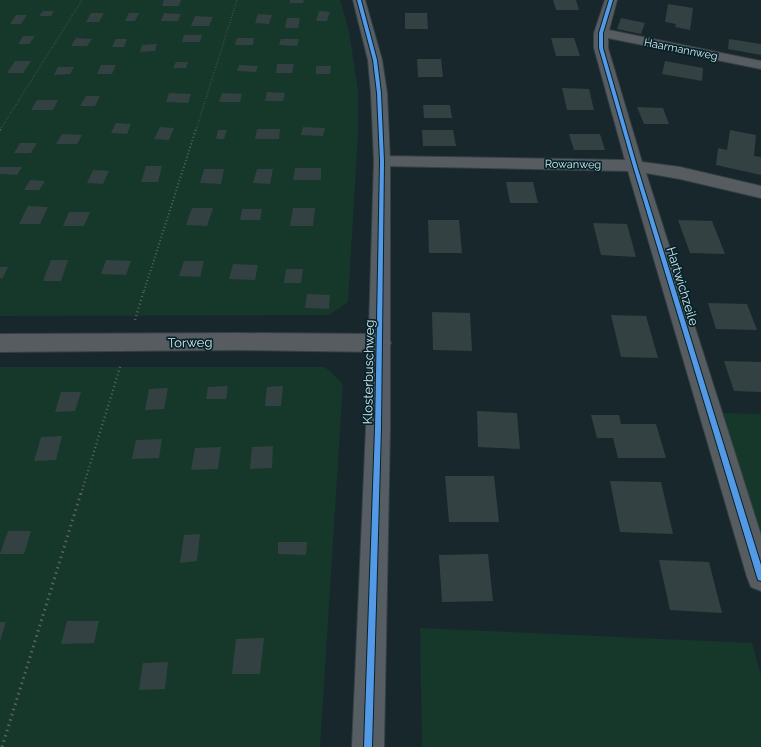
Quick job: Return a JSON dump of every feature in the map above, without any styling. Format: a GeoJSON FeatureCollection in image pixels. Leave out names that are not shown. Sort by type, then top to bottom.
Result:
{"type":"FeatureCollection","features":[{"type":"Feature","properties":{"kind":"street","name":"Klosterbuschweg"},"geometry":{"type":"LineString","coordinates":[[359,0],[375,60],[379,93],[382,161],[380,343],[368,747]]}},
{"type":"Feature","properties":{"kind":"street","name":"Hartwichzeile"},"geometry":{"type":"LineString","coordinates":[[611,0],[601,33],[601,48],[635,166],[761,577]]}},
{"type":"Feature","properties":{"kind":"street","name":"Haarmannweg"},"geometry":{"type":"LineString","coordinates":[[601,33],[761,65]]}},
{"type":"Feature","properties":{"kind":"street","name":"Rowanweg"},"geometry":{"type":"LineString","coordinates":[[382,161],[635,166],[680,173],[761,192]]}},
{"type":"Feature","properties":{"kind":"street","name":"Torweg"},"geometry":{"type":"LineString","coordinates":[[0,343],[306,341],[380,343]]}},
{"type":"Feature","properties":{"kind":"path"},"geometry":{"type":"LineString","coordinates":[[0,130],[82,0]]}},
{"type":"Feature","properties":{"kind":"path"},"geometry":{"type":"LineString","coordinates":[[135,321],[237,0]]}},
{"type":"Feature","properties":{"kind":"path"},"geometry":{"type":"LineString","coordinates":[[2,747],[121,364]]}},
{"type":"Feature","properties":{"kind":"green space"},"geometry":{"type":"Polygon","coordinates":[[[0,0],[340,0],[349,31],[358,90],[358,134],[348,302],[329,315],[0,316],[0,0]]]}},
{"type":"Feature","properties":{"kind":"green space"},"geometry":{"type":"Polygon","coordinates":[[[0,367],[325,367],[343,384],[320,747],[0,747],[0,367]]]}},
{"type":"Feature","properties":{"kind":"green space"},"geometry":{"type":"Polygon","coordinates":[[[720,413],[761,414],[761,543],[720,413]]]}},
{"type":"Feature","properties":{"kind":"green space"},"geometry":{"type":"Polygon","coordinates":[[[420,628],[752,643],[761,675],[761,747],[422,747],[420,628]]]}},
{"type":"Feature","properties":{"kind":"building"},"geometry":{"type":"Polygon","coordinates":[[[164,0],[181,0],[179,6],[162,6],[164,0]]]}},
{"type":"Feature","properties":{"kind":"building"},"geometry":{"type":"Polygon","coordinates":[[[290,0],[304,0],[303,3],[290,3],[290,0]]]}},
{"type":"Feature","properties":{"kind":"building"},"geometry":{"type":"Polygon","coordinates":[[[553,0],[576,0],[579,10],[556,10],[553,0]]]}},
{"type":"Feature","properties":{"kind":"building"},"geometry":{"type":"Polygon","coordinates":[[[668,4],[693,8],[690,30],[675,27],[676,24],[665,22],[668,4]]]}},
{"type":"Feature","properties":{"kind":"building"},"geometry":{"type":"Polygon","coordinates":[[[43,11],[54,11],[51,16],[39,16],[43,11]]]}},
{"type":"Feature","properties":{"kind":"building"},"geometry":{"type":"Polygon","coordinates":[[[319,11],[330,12],[327,21],[316,21],[319,11]]]}},
{"type":"Feature","properties":{"kind":"building"},"geometry":{"type":"Polygon","coordinates":[[[91,13],[104,13],[99,22],[86,22],[91,13]]]}},
{"type":"Feature","properties":{"kind":"building"},"geometry":{"type":"Polygon","coordinates":[[[129,13],[139,13],[135,21],[125,21],[129,13]]]}},
{"type":"Feature","properties":{"kind":"building"},"geometry":{"type":"Polygon","coordinates":[[[164,13],[181,14],[178,21],[161,21],[164,13]]]}},
{"type":"Feature","properties":{"kind":"building"},"geometry":{"type":"Polygon","coordinates":[[[405,13],[427,13],[428,29],[405,29],[405,13]]]}},
{"type":"Feature","properties":{"kind":"building"},"geometry":{"type":"Polygon","coordinates":[[[258,14],[272,15],[269,24],[255,23],[258,14]]]}},
{"type":"Feature","properties":{"kind":"building"},"geometry":{"type":"Polygon","coordinates":[[[16,15],[27,15],[21,24],[10,24],[16,15]]]}},
{"type":"Feature","properties":{"kind":"building"},"geometry":{"type":"Polygon","coordinates":[[[195,16],[213,17],[209,26],[191,26],[195,16]]]}},
{"type":"Feature","properties":{"kind":"building"},"geometry":{"type":"Polygon","coordinates":[[[287,18],[300,18],[298,28],[285,28],[287,18]]]}},
{"type":"Feature","properties":{"kind":"building"},"geometry":{"type":"Polygon","coordinates":[[[621,18],[645,23],[641,34],[617,29],[621,18]]]}},
{"type":"Feature","properties":{"kind":"building"},"geometry":{"type":"Polygon","coordinates":[[[184,35],[202,35],[200,42],[182,42],[184,35]]]}},
{"type":"Feature","properties":{"kind":"building"},"geometry":{"type":"Polygon","coordinates":[[[23,36],[35,36],[29,44],[18,44],[23,36]]]}},
{"type":"Feature","properties":{"kind":"building"},"geometry":{"type":"Polygon","coordinates":[[[76,38],[92,39],[87,46],[71,46],[76,38]]]}},
{"type":"Feature","properties":{"kind":"building"},"geometry":{"type":"Polygon","coordinates":[[[237,38],[254,38],[253,45],[235,45],[237,38]]]}},
{"type":"Feature","properties":{"kind":"building"},"geometry":{"type":"Polygon","coordinates":[[[551,38],[574,38],[580,56],[556,56],[551,38]]]}},
{"type":"Feature","properties":{"kind":"building"},"geometry":{"type":"Polygon","coordinates":[[[116,39],[127,39],[124,47],[112,47],[116,39]]]}},
{"type":"Feature","properties":{"kind":"building"},"geometry":{"type":"Polygon","coordinates":[[[281,39],[299,39],[297,46],[279,45],[281,39]]]}},
{"type":"Feature","properties":{"kind":"building"},"geometry":{"type":"Polygon","coordinates":[[[729,39],[761,44],[761,55],[728,49],[729,39]]]}},
{"type":"Feature","properties":{"kind":"building"},"geometry":{"type":"Polygon","coordinates":[[[157,44],[155,51],[140,52],[142,45],[157,44]]]}},
{"type":"Feature","properties":{"kind":"building"},"geometry":{"type":"Polygon","coordinates":[[[417,59],[441,59],[443,77],[418,77],[417,59]]]}},
{"type":"Feature","properties":{"kind":"building"},"geometry":{"type":"Polygon","coordinates":[[[15,61],[31,61],[23,73],[7,73],[15,61]]]}},
{"type":"Feature","properties":{"kind":"building"},"geometry":{"type":"Polygon","coordinates":[[[665,61],[703,68],[702,81],[662,74],[665,61]]]}},
{"type":"Feature","properties":{"kind":"building"},"geometry":{"type":"Polygon","coordinates":[[[176,62],[188,62],[186,68],[173,68],[176,62]]]}},
{"type":"Feature","properties":{"kind":"building"},"geometry":{"type":"Polygon","coordinates":[[[277,64],[294,64],[292,73],[276,73],[277,64]]]}},
{"type":"Feature","properties":{"kind":"building"},"geometry":{"type":"Polygon","coordinates":[[[101,65],[116,65],[112,74],[97,74],[101,65]]]}},
{"type":"Feature","properties":{"kind":"building"},"geometry":{"type":"Polygon","coordinates":[[[239,65],[258,66],[256,72],[237,71],[239,65]]]}},
{"type":"Feature","properties":{"kind":"building"},"geometry":{"type":"Polygon","coordinates":[[[316,66],[331,66],[330,74],[316,74],[316,66]]]}},
{"type":"Feature","properties":{"kind":"building"},"geometry":{"type":"Polygon","coordinates":[[[58,67],[74,67],[70,74],[54,75],[58,67]]]}},
{"type":"Feature","properties":{"kind":"building"},"geometry":{"type":"Polygon","coordinates":[[[562,88],[589,89],[594,110],[567,110],[562,88]]]}},
{"type":"Feature","properties":{"kind":"building"},"geometry":{"type":"Polygon","coordinates":[[[267,92],[285,93],[283,101],[265,101],[267,92]]]}},
{"type":"Feature","properties":{"kind":"building"},"geometry":{"type":"Polygon","coordinates":[[[169,93],[191,94],[188,103],[166,102],[169,93]]]}},
{"type":"Feature","properties":{"kind":"building"},"geometry":{"type":"Polygon","coordinates":[[[222,93],[242,94],[240,102],[219,102],[222,93]]]}},
{"type":"Feature","properties":{"kind":"building"},"geometry":{"type":"Polygon","coordinates":[[[86,96],[100,96],[95,106],[80,106],[86,96]]]}},
{"type":"Feature","properties":{"kind":"building"},"geometry":{"type":"Polygon","coordinates":[[[37,100],[58,100],[53,110],[31,110],[37,100]]]}},
{"type":"Feature","properties":{"kind":"building"},"geometry":{"type":"Polygon","coordinates":[[[423,105],[450,105],[452,118],[424,118],[423,105]]]}},
{"type":"Feature","properties":{"kind":"building"},"geometry":{"type":"Polygon","coordinates":[[[637,107],[663,108],[669,124],[644,124],[637,107]]]}},
{"type":"Feature","properties":{"kind":"building"},"geometry":{"type":"Polygon","coordinates":[[[116,123],[131,124],[127,134],[111,133],[116,123]]]}},
{"type":"Feature","properties":{"kind":"building"},"geometry":{"type":"Polygon","coordinates":[[[160,127],[174,128],[169,140],[154,139],[160,127]]]}},
{"type":"Feature","properties":{"kind":"building"},"geometry":{"type":"Polygon","coordinates":[[[303,127],[325,128],[323,136],[301,135],[303,127]]]}},
{"type":"Feature","properties":{"kind":"building"},"geometry":{"type":"Polygon","coordinates":[[[257,129],[280,129],[279,139],[255,139],[257,129]]]}},
{"type":"Feature","properties":{"kind":"building"},"geometry":{"type":"Polygon","coordinates":[[[218,130],[227,130],[224,139],[216,139],[218,130]]]}},
{"type":"Feature","properties":{"kind":"building"},"geometry":{"type":"Polygon","coordinates":[[[422,130],[453,130],[456,146],[423,146],[422,130]]]}},
{"type":"Feature","properties":{"kind":"building"},"geometry":{"type":"Polygon","coordinates":[[[730,130],[756,135],[754,156],[761,157],[761,175],[716,165],[718,148],[727,150],[730,130]]]}},
{"type":"Feature","properties":{"kind":"building"},"geometry":{"type":"Polygon","coordinates":[[[62,134],[82,135],[77,144],[56,144],[62,134]]]}},
{"type":"Feature","properties":{"kind":"building"},"geometry":{"type":"Polygon","coordinates":[[[569,134],[600,134],[605,150],[574,150],[569,134]]]}},
{"type":"Feature","properties":{"kind":"building"},"geometry":{"type":"Polygon","coordinates":[[[20,143],[37,143],[31,153],[14,153],[20,143]]]}},
{"type":"Feature","properties":{"kind":"building"},"geometry":{"type":"Polygon","coordinates":[[[146,166],[162,166],[158,182],[141,182],[146,166]]]}},
{"type":"Feature","properties":{"kind":"building"},"geometry":{"type":"Polygon","coordinates":[[[0,167],[22,167],[17,175],[0,174],[0,167]]]}},
{"type":"Feature","properties":{"kind":"building"},"geometry":{"type":"Polygon","coordinates":[[[295,168],[321,168],[321,180],[293,180],[295,168]]]}},
{"type":"Feature","properties":{"kind":"building"},"geometry":{"type":"Polygon","coordinates":[[[204,169],[224,169],[221,184],[200,183],[204,169]]]}},
{"type":"Feature","properties":{"kind":"building"},"geometry":{"type":"Polygon","coordinates":[[[257,169],[273,169],[270,184],[253,183],[257,169]]]}},
{"type":"Feature","properties":{"kind":"building"},"geometry":{"type":"Polygon","coordinates":[[[93,170],[109,171],[103,184],[87,183],[93,170]]]}},
{"type":"Feature","properties":{"kind":"building"},"geometry":{"type":"Polygon","coordinates":[[[30,180],[45,181],[39,190],[24,190],[30,180]]]}},
{"type":"Feature","properties":{"kind":"building"},"geometry":{"type":"Polygon","coordinates":[[[506,182],[533,182],[538,203],[510,203],[506,182]]]}},
{"type":"Feature","properties":{"kind":"building"},"geometry":{"type":"Polygon","coordinates":[[[28,206],[48,207],[40,224],[19,224],[28,206]]]}},
{"type":"Feature","properties":{"kind":"building"},"geometry":{"type":"Polygon","coordinates":[[[192,208],[213,208],[207,226],[186,225],[192,208]]]}},
{"type":"Feature","properties":{"kind":"building"},"geometry":{"type":"Polygon","coordinates":[[[293,208],[315,208],[313,226],[290,226],[293,208]]]}},
{"type":"Feature","properties":{"kind":"building"},"geometry":{"type":"Polygon","coordinates":[[[242,209],[262,209],[260,220],[240,220],[242,209]]]}},
{"type":"Feature","properties":{"kind":"building"},"geometry":{"type":"Polygon","coordinates":[[[69,212],[90,212],[84,226],[63,226],[69,212]]]}},
{"type":"Feature","properties":{"kind":"building"},"geometry":{"type":"Polygon","coordinates":[[[428,220],[459,220],[462,253],[429,253],[428,220]]]}},
{"type":"Feature","properties":{"kind":"building"},"geometry":{"type":"Polygon","coordinates":[[[678,220],[712,221],[725,254],[690,253],[678,220]]]}},
{"type":"Feature","properties":{"kind":"building"},"geometry":{"type":"Polygon","coordinates":[[[593,223],[627,224],[636,257],[601,255],[593,223]]]}},
{"type":"Feature","properties":{"kind":"building"},"geometry":{"type":"Polygon","coordinates":[[[51,260],[68,260],[61,281],[43,281],[51,260]]]}},
{"type":"Feature","properties":{"kind":"building"},"geometry":{"type":"Polygon","coordinates":[[[106,260],[131,261],[126,275],[101,274],[106,260]]]}},
{"type":"Feature","properties":{"kind":"building"},"geometry":{"type":"Polygon","coordinates":[[[184,261],[204,261],[200,277],[179,276],[184,261]]]}},
{"type":"Feature","properties":{"kind":"building"},"geometry":{"type":"Polygon","coordinates":[[[233,264],[258,265],[255,280],[229,279],[233,264]]]}},
{"type":"Feature","properties":{"kind":"building"},"geometry":{"type":"Polygon","coordinates":[[[0,267],[8,267],[2,279],[0,278],[0,267]]]}},
{"type":"Feature","properties":{"kind":"building"},"geometry":{"type":"Polygon","coordinates":[[[286,269],[303,269],[301,283],[284,283],[286,269]]]}},
{"type":"Feature","properties":{"kind":"building"},"geometry":{"type":"Polygon","coordinates":[[[307,294],[330,295],[329,309],[305,308],[307,294]]]}},
{"type":"Feature","properties":{"kind":"building"},"geometry":{"type":"Polygon","coordinates":[[[708,303],[747,304],[757,330],[716,329],[708,303]]]}},
{"type":"Feature","properties":{"kind":"building"},"geometry":{"type":"Polygon","coordinates":[[[432,312],[470,313],[472,351],[433,350],[432,312]]]}},
{"type":"Feature","properties":{"kind":"building"},"geometry":{"type":"Polygon","coordinates":[[[611,315],[646,316],[658,358],[621,357],[611,315]]]}},
{"type":"Feature","properties":{"kind":"building"},"geometry":{"type":"Polygon","coordinates":[[[724,361],[761,362],[761,392],[734,391],[724,361]]]}},
{"type":"Feature","properties":{"kind":"building"},"geometry":{"type":"Polygon","coordinates":[[[228,386],[226,399],[206,399],[208,387],[228,386]]]}},
{"type":"Feature","properties":{"kind":"building"},"geometry":{"type":"Polygon","coordinates":[[[283,386],[281,406],[265,406],[267,387],[283,386]]]}},
{"type":"Feature","properties":{"kind":"building"},"geometry":{"type":"Polygon","coordinates":[[[168,388],[164,409],[145,410],[149,389],[168,388]]]}},
{"type":"Feature","properties":{"kind":"building"},"geometry":{"type":"Polygon","coordinates":[[[61,392],[81,392],[75,411],[55,412],[61,392]]]}},
{"type":"Feature","properties":{"kind":"building"},"geometry":{"type":"Polygon","coordinates":[[[477,411],[517,413],[520,449],[478,447],[477,411]]]}},
{"type":"Feature","properties":{"kind":"building"},"geometry":{"type":"Polygon","coordinates":[[[591,415],[619,415],[621,424],[656,424],[666,458],[618,458],[613,438],[597,438],[591,415]]]}},
{"type":"Feature","properties":{"kind":"building"},"geometry":{"type":"Polygon","coordinates":[[[62,436],[56,460],[34,461],[41,437],[62,436]]]}},
{"type":"Feature","properties":{"kind":"building"},"geometry":{"type":"Polygon","coordinates":[[[162,439],[159,458],[132,459],[136,440],[162,439]]]}},
{"type":"Feature","properties":{"kind":"building"},"geometry":{"type":"Polygon","coordinates":[[[273,446],[272,468],[250,469],[252,447],[273,446]]]}},
{"type":"Feature","properties":{"kind":"building"},"geometry":{"type":"Polygon","coordinates":[[[221,447],[218,469],[191,470],[195,448],[221,447]]]}},
{"type":"Feature","properties":{"kind":"building"},"geometry":{"type":"Polygon","coordinates":[[[445,476],[494,476],[499,522],[449,522],[445,476]]]}},
{"type":"Feature","properties":{"kind":"building"},"geometry":{"type":"Polygon","coordinates":[[[610,481],[661,482],[673,534],[620,532],[610,481]]]}},
{"type":"Feature","properties":{"kind":"building"},"geometry":{"type":"Polygon","coordinates":[[[8,531],[31,531],[24,554],[0,554],[8,531]]]}},
{"type":"Feature","properties":{"kind":"building"},"geometry":{"type":"Polygon","coordinates":[[[200,534],[197,561],[180,563],[184,535],[200,534]]]}},
{"type":"Feature","properties":{"kind":"building"},"geometry":{"type":"Polygon","coordinates":[[[278,542],[307,542],[306,555],[278,554],[278,542]]]}},
{"type":"Feature","properties":{"kind":"building"},"geometry":{"type":"Polygon","coordinates":[[[488,554],[493,601],[442,602],[439,555],[488,554]]]}},
{"type":"Feature","properties":{"kind":"building"},"geometry":{"type":"Polygon","coordinates":[[[659,560],[709,562],[722,613],[670,610],[659,560]]]}},
{"type":"Feature","properties":{"kind":"building"},"geometry":{"type":"Polygon","coordinates":[[[67,621],[99,621],[94,643],[61,644],[67,621]]]}},
{"type":"Feature","properties":{"kind":"building"},"geometry":{"type":"Polygon","coordinates":[[[0,622],[6,622],[0,641],[0,622]]]}},
{"type":"Feature","properties":{"kind":"building"},"geometry":{"type":"Polygon","coordinates":[[[264,638],[260,674],[232,674],[236,639],[264,638]]]}},
{"type":"Feature","properties":{"kind":"building"},"geometry":{"type":"Polygon","coordinates":[[[168,662],[165,689],[139,690],[143,663],[168,662]]]}},
{"type":"Feature","properties":{"kind":"cycle path"},"geometry":{"type":"LineString","coordinates":[[359,0],[375,60],[379,93],[382,161],[378,428],[368,747]]}},
{"type":"Feature","properties":{"kind":"cycle path"},"geometry":{"type":"LineString","coordinates":[[611,0],[601,33],[601,48],[635,166],[761,577]]}}]}
